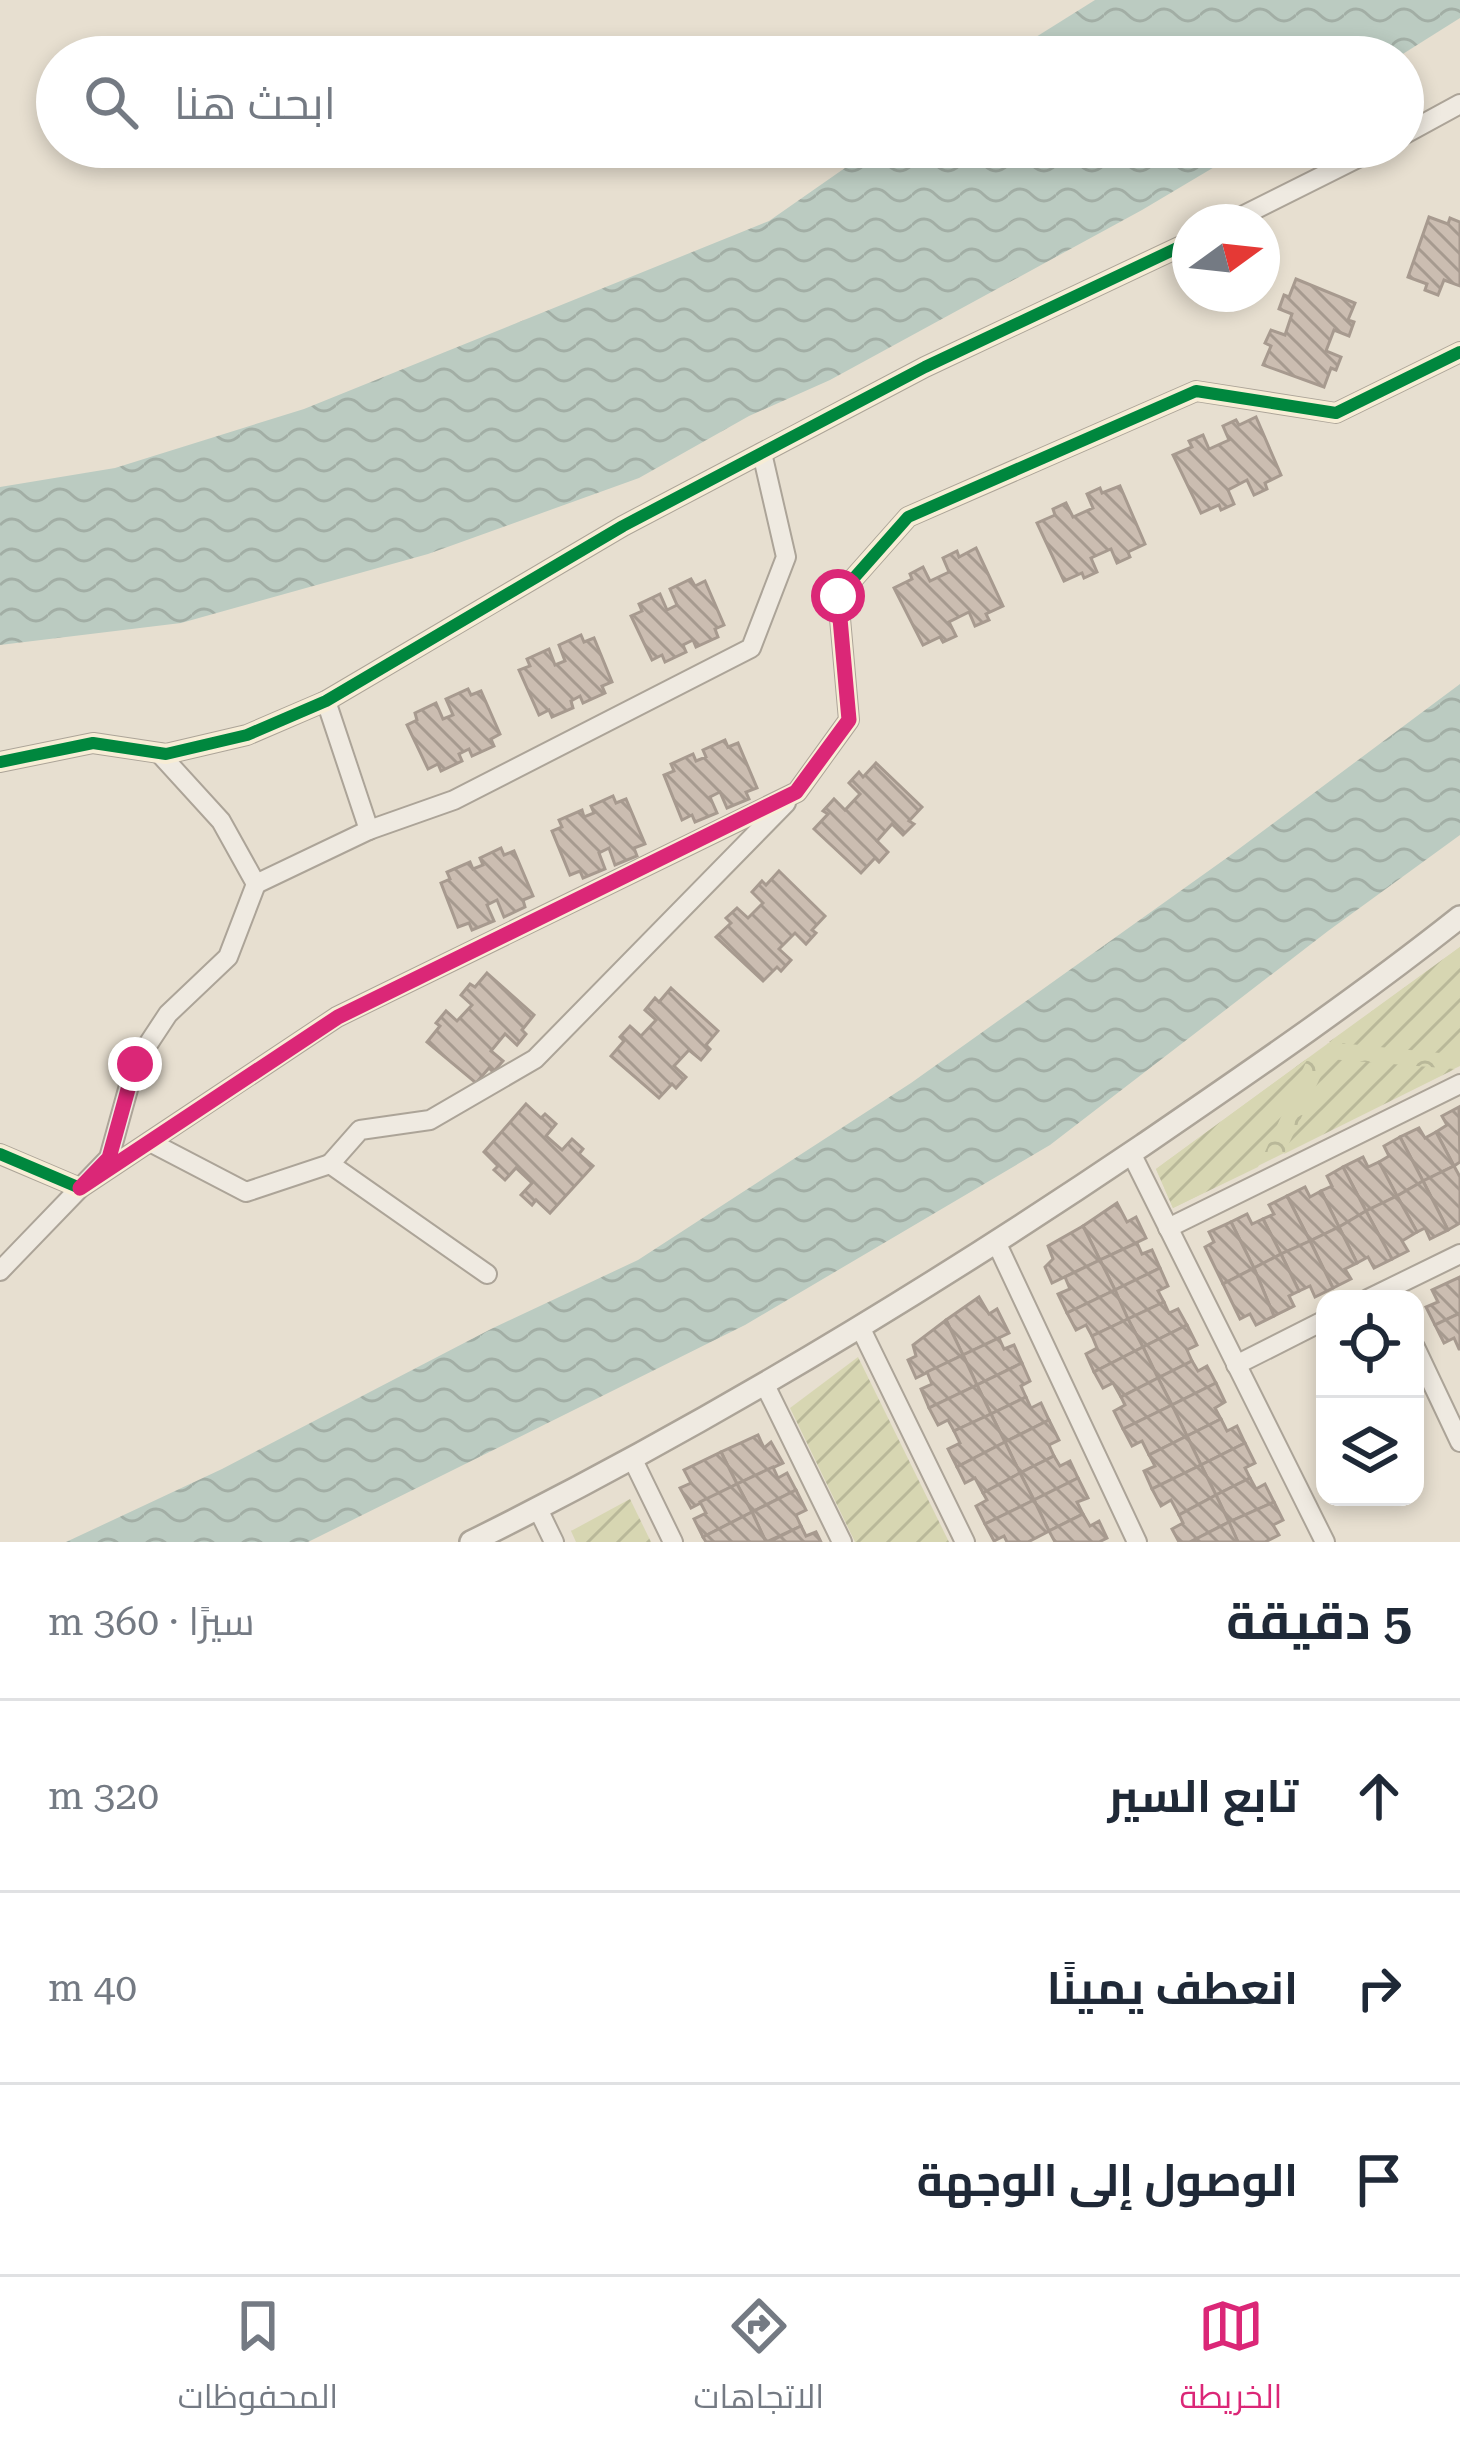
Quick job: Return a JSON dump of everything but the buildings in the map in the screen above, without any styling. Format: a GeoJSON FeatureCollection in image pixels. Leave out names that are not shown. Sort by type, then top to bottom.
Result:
{"type":"FeatureCollection","features":[{"type":"Feature","properties":{"kind":"street"},"geometry":{"type":"LineString","coordinates":[[1424,124],[1460,104]]}},
{"type":"Feature","properties":{"kind":"street"},"geometry":{"type":"LineString","coordinates":[[1266,204],[1338,168]]}},
{"type":"Feature","properties":{"kind":"street"},"geometry":{"type":"LineString","coordinates":[[0,762],[92,743],[159,753],[247,735],[326,701],[622,526],[925,367],[1172,250]]}},
{"type":"Feature","properties":{"kind":"street"},"geometry":{"type":"LineString","coordinates":[[150,1142],[246,1192],[330,1164],[360,1130],[430,1120],[535,1059],[796,792],[849,720],[838,596],[908,517],[1196,391],[1336,413],[1460,352]]}},
{"type":"Feature","properties":{"kind":"street"},"geometry":{"type":"LineString","coordinates":[[0,1270],[109,1158],[135,1064],[168,1014],[228,957],[256,884],[369,830],[454,800],[751,648],[786,557],[762,453]]}},
{"type":"Feature","properties":{"kind":"street"},"geometry":{"type":"LineString","coordinates":[[326,701],[369,830]]}},
{"type":"Feature","properties":{"kind":"street"},"geometry":{"type":"LineString","coordinates":[[159,753],[221,821],[256,884]]}},
{"type":"Feature","properties":{"kind":"street"},"geometry":{"type":"LineString","coordinates":[[80,1188],[338,1017],[796,792]]}},
{"type":"Feature","properties":{"kind":"street"},"geometry":{"type":"LineString","coordinates":[[471,1542],[633,1460],[997,1244],[1352,1003],[1460,917]]}},
{"type":"Feature","properties":{"kind":"street"},"geometry":{"type":"LineString","coordinates":[[1168,1228],[1460,1084]]}},
{"type":"Feature","properties":{"kind":"street"},"geometry":{"type":"LineString","coordinates":[[1131,1153],[1325,1542]]}},
{"type":"Feature","properties":{"kind":"street"},"geometry":{"type":"LineString","coordinates":[[0,1154],[80,1188]]}},
{"type":"Feature","properties":{"kind":"street"},"geometry":{"type":"LineString","coordinates":[[330,1164],[487,1274]]}},
{"type":"Feature","properties":{"kind":"street"},"geometry":{"type":"LineString","coordinates":[[997,1244],[1137,1542]]}},
{"type":"Feature","properties":{"kind":"street"},"geometry":{"type":"LineString","coordinates":[[1397,1290],[1460,1254]]}},
{"type":"Feature","properties":{"kind":"street"},"geometry":{"type":"LineString","coordinates":[[1236,1365],[1316,1325]]}},
{"type":"Feature","properties":{"kind":"street"},"geometry":{"type":"LineString","coordinates":[[860,1327],[965,1542]]}},
{"type":"Feature","properties":{"kind":"street"},"geometry":{"type":"LineString","coordinates":[[1424,1366],[1460,1442]]}},
{"type":"Feature","properties":{"kind":"street"},"geometry":{"type":"LineString","coordinates":[[765,1385],[842,1542]]}},
{"type":"Feature","properties":{"kind":"street"},"geometry":{"type":"LineString","coordinates":[[633,1460],[673,1542]]}},
{"type":"Feature","properties":{"kind":"street"},"geometry":{"type":"LineString","coordinates":[[538,1509],[554,1542]]}},
{"type":"Feature","properties":{"kind":"green space"},"geometry":{"type":"Polygon","coordinates":[[[1460,947],[1460,1066],[1173,1208],[1156,1169],[1460,947]]]}},
{"type":"Feature","properties":{"kind":"green space"},"geometry":{"type":"Polygon","coordinates":[[[1460,947],[1460,1055],[1329,1042],[1460,947]]]}},
{"type":"Feature","properties":{"kind":"green space"},"geometry":{"type":"Polygon","coordinates":[[[1308,1058],[1258,1167],[1173,1208],[1156,1169],[1308,1058]]]}},
{"type":"Feature","properties":{"kind":"green space"},"geometry":{"type":"Polygon","coordinates":[[[1329,1059],[1455,1069],[1284,1154],[1329,1059]]]}},
{"type":"Feature","properties":{"kind":"green space"},"geometry":{"type":"Polygon","coordinates":[[[858,1357],[949,1542],[855,1542],[790,1408],[858,1357]]]}},
{"type":"Feature","properties":{"kind":"green space"},"geometry":{"type":"Polygon","coordinates":[[[630,1499],[651,1542],[576,1542],[571,1531],[630,1499]]]}},
{"type":"Feature","properties":{"kind":"water"},"geometry":{"type":"Polygon","coordinates":[[[1095,0],[1460,0],[1460,18],[1424,41],[1424,36],[1038,36],[1095,0]]]}},
{"type":"Feature","properties":{"kind":"water"},"geometry":{"type":"Polygon","coordinates":[[[845,168],[1213,168],[830,380],[749,416],[639,478],[428,554],[181,623],[0,645],[0,487],[115,468],[304,409],[769,221],[845,168]]]}},
{"type":"Feature","properties":{"kind":"water"},"geometry":{"type":"Polygon","coordinates":[[[1460,684],[1460,835],[1050,1145],[745,1325],[308,1542],[66,1542],[638,1260],[911,1083],[1460,684]]]}},
{"type":"Feature","properties":{"kind":"cycle path"},"geometry":{"type":"LineString","coordinates":[[0,762],[93,743],[166,754],[247,735],[326,701],[623,526],[925,367],[1172,250]]}},
{"type":"Feature","properties":{"kind":"cycle path"},"geometry":{"type":"LineString","coordinates":[[0,1154],[80,1188],[337,1017],[797,792],[849,720],[838,596],[908,517],[1196,391],[1336,413],[1460,352]]}},
{"type":"Feature","properties":{"kind":"route"},"geometry":{"type":"LineString","coordinates":[[135,1064],[109,1158],[80,1188],[338,1017],[796,792],[849,720],[838,596]]}}]}
